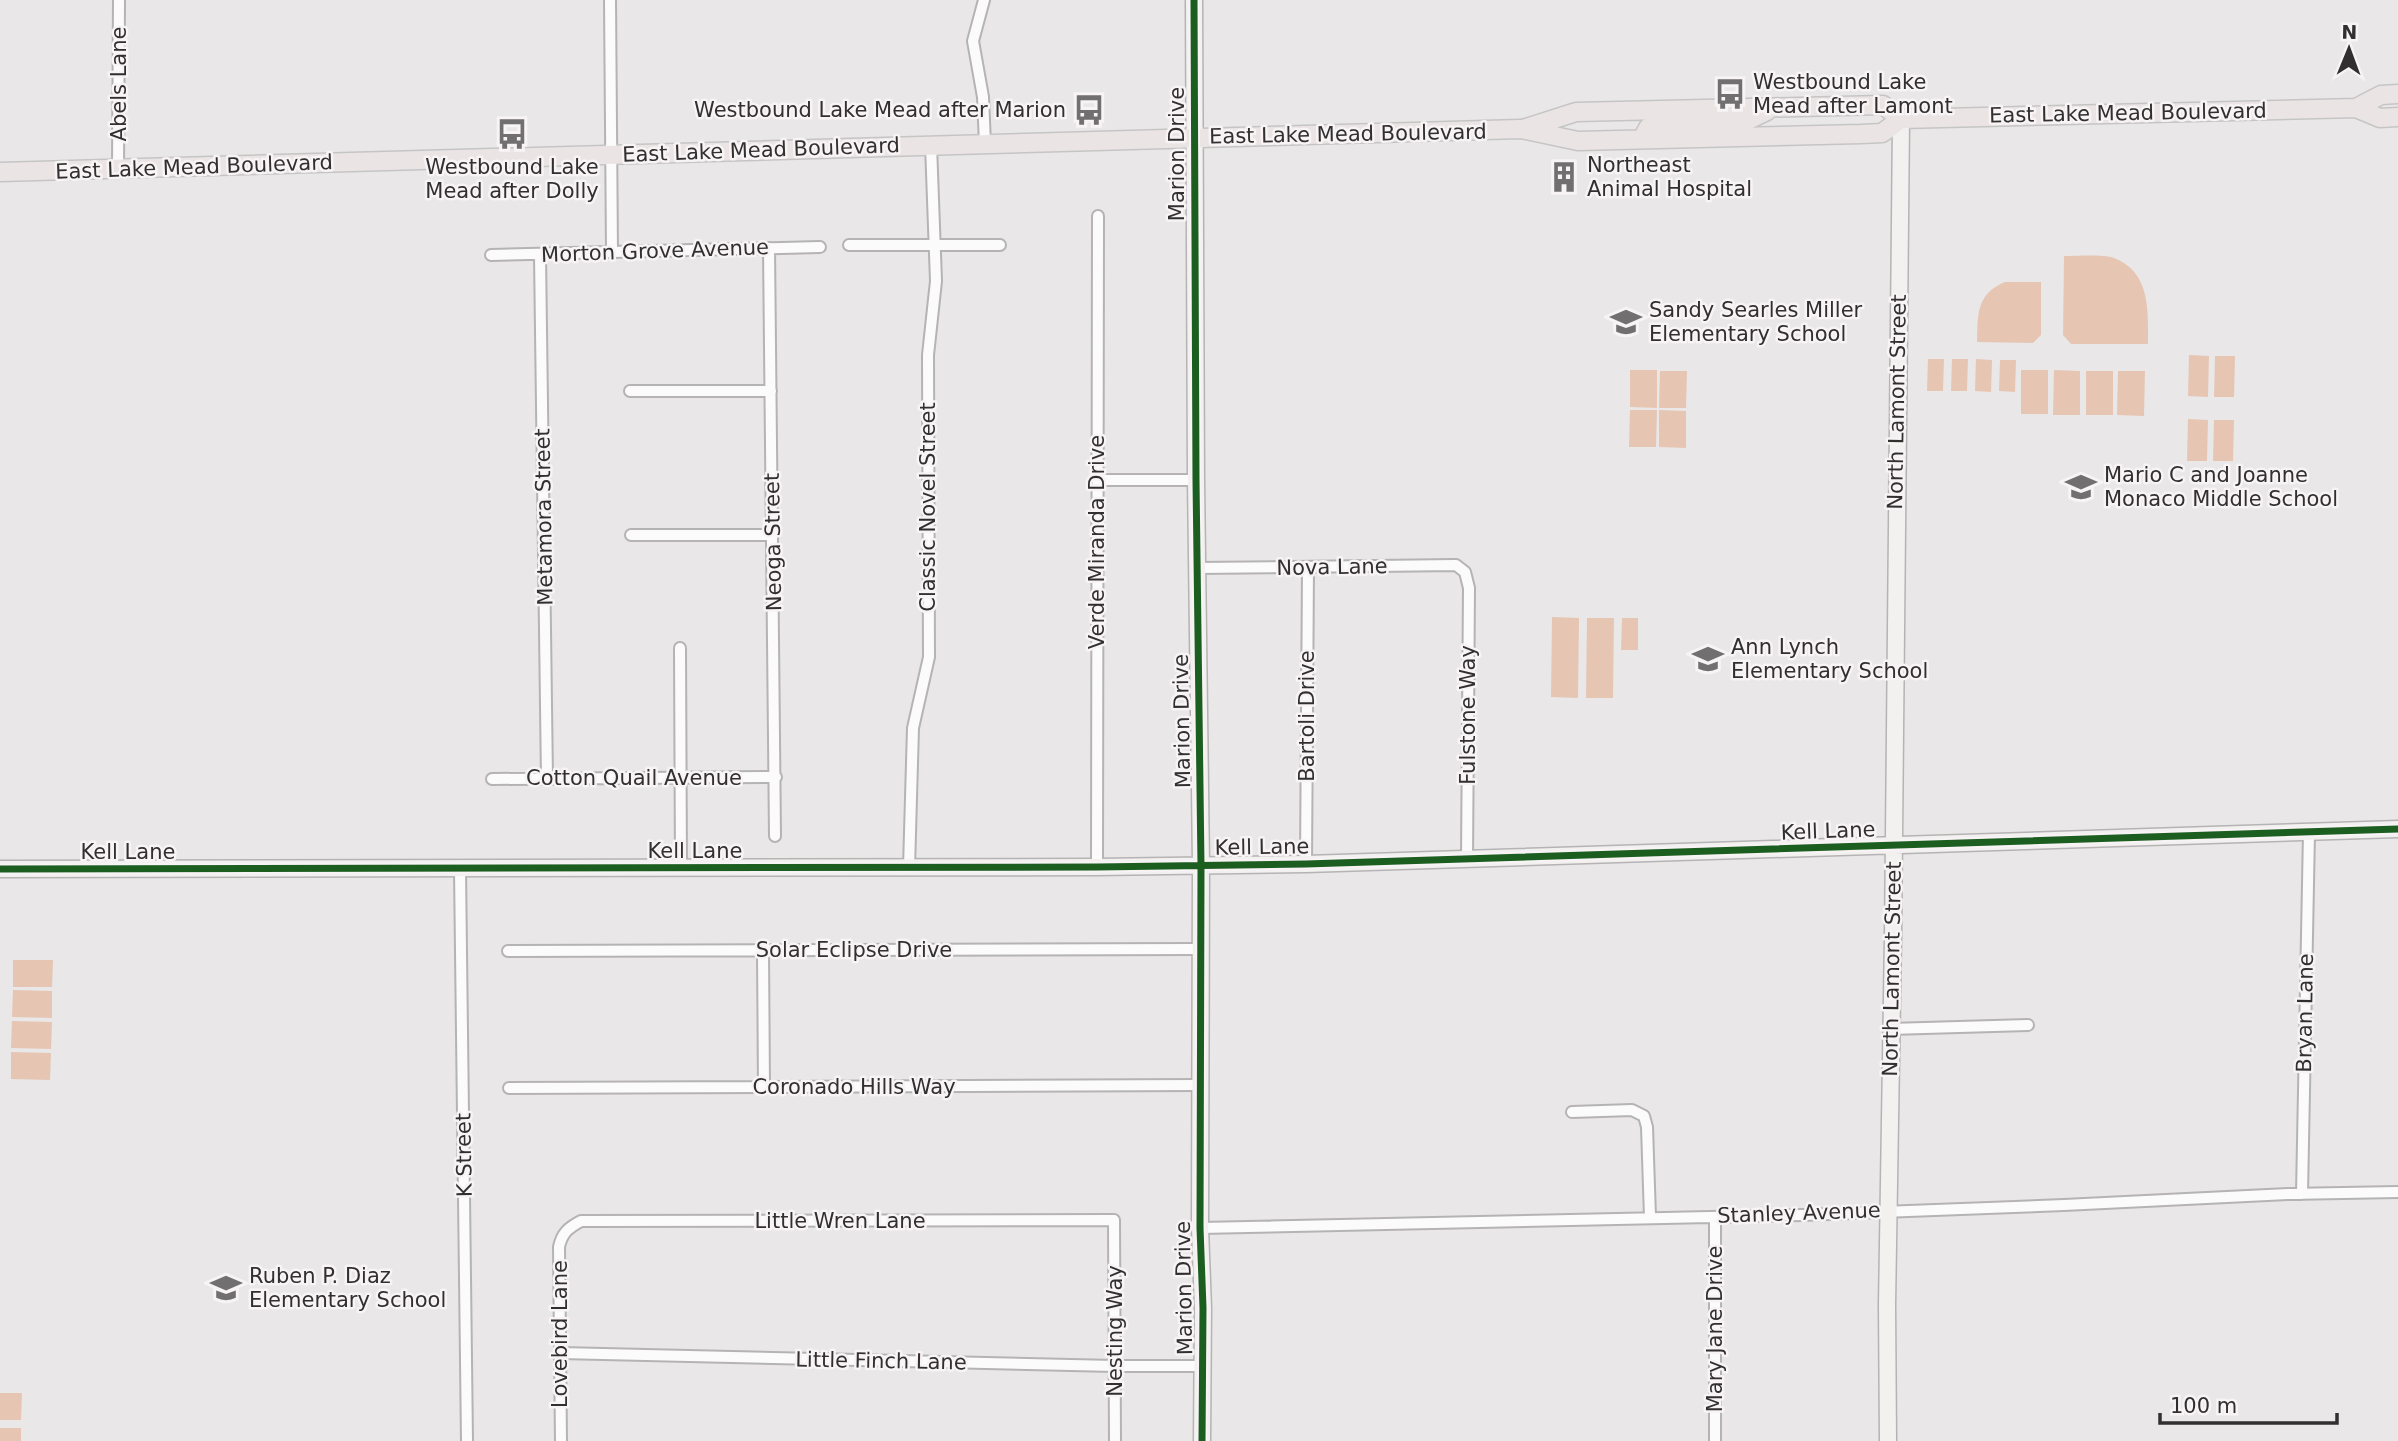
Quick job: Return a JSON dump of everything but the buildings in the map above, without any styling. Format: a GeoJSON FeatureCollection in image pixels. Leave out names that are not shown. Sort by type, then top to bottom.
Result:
{"type":"FeatureCollection","features":[{"type":"Feature","properties":{"kind":"main road","name":"East Lake Mead Boulevard"},"geometry":{"type":"LineString","coordinates":[[2356,108],[2381,95],[2398,94]]}},
{"type":"Feature","properties":{"kind":"main road","name":"East Lake Mead Boulevard"},"geometry":{"type":"LineString","coordinates":[[1521,130],[1576,112],[1883,105],[1901,119]]}},
{"type":"Feature","properties":{"kind":"main road"},"geometry":{"type":"LineString","coordinates":[[1642,139],[1648,128],[1742,122],[1773,108]]}},
{"type":"Feature","properties":{"kind":"main road","name":"East Lake Mead Boulevard"},"geometry":{"type":"LineString","coordinates":[[0,172],[1521,130],[1578,141],[1882,133],[1901,119],[2356,108],[2379,118],[2398,117]]}},
{"type":"Feature","properties":{"kind":"street","name":"Abels Lane"},"geometry":{"type":"LineString","coordinates":[[118,169],[119,0]]}},
{"type":"Feature","properties":{"kind":"street"},"geometry":{"type":"LineString","coordinates":[[610,0],[612,252]]}},
{"type":"Feature","properties":{"kind":"street"},"geometry":{"type":"LineString","coordinates":[[984,0],[973,41],[983,97],[985,144]]}},
{"type":"Feature","properties":{"kind":"street","name":"Marion Drive"},"geometry":{"type":"LineString","coordinates":[[1194,0],[1201,865],[1199,1084],[1202,1441]]}},
{"type":"Feature","properties":{"kind":"street","name":"North Lamont Street"},"geometry":{"type":"LineString","coordinates":[[1888,1441],[1888,1210],[1901,119]]}},
{"type":"Feature","properties":{"kind":"street","name":"Classic Novel Street"},"geometry":{"type":"LineString","coordinates":[[909,868],[913,728],[929,657],[928,355],[936,281],[931,145]]}},
{"type":"Feature","properties":{"kind":"street","name":"Verde Miranda Drive"},"geometry":{"type":"LineString","coordinates":[[1097,867],[1098,216]]}},
{"type":"Feature","properties":{"kind":"street"},"geometry":{"type":"LineString","coordinates":[[849,245],[1000,244]]}},
{"type":"Feature","properties":{"kind":"street","name":"Morton Grove Avenue"},"geometry":{"type":"LineString","coordinates":[[491,255],[820,247]]}},
{"type":"Feature","properties":{"kind":"street","name":"Neoga Street"},"geometry":{"type":"LineString","coordinates":[[769,248],[775,836]]}},
{"type":"Feature","properties":{"kind":"street","name":"Metamora Street"},"geometry":{"type":"LineString","coordinates":[[540,254],[547,779]]}},
{"type":"Feature","properties":{"kind":"street"},"geometry":{"type":"LineString","coordinates":[[630,391],[771,391]]}},
{"type":"Feature","properties":{"kind":"street"},"geometry":{"type":"LineString","coordinates":[[1097,480],[1196,480]]}},
{"type":"Feature","properties":{"kind":"street"},"geometry":{"type":"LineString","coordinates":[[631,535],[773,535]]}},
{"type":"Feature","properties":{"kind":"street","name":"Nova Lane"},"geometry":{"type":"LineString","coordinates":[[1197,568],[1455,565],[1465,572]]}},
{"type":"Feature","properties":{"kind":"street","name":"Bartoli Drive"},"geometry":{"type":"LineString","coordinates":[[1306,864],[1308,567]]}},
{"type":"Feature","properties":{"kind":"street","name":"Fulstone Way"},"geometry":{"type":"LineString","coordinates":[[1465,572],[1469,588],[1467,859]]}},
{"type":"Feature","properties":{"kind":"street"},"geometry":{"type":"LineString","coordinates":[[680,648],[681,868]]}},
{"type":"Feature","properties":{"kind":"street","name":"Cotton Quail Avenue"},"geometry":{"type":"LineString","coordinates":[[492,779],[776,777]]}},
{"type":"Feature","properties":{"kind":"street","name":"Kell Lane"},"geometry":{"type":"LineString","coordinates":[[0,869],[909,868],[1306,864],[2398,830]]}},
{"type":"Feature","properties":{"kind":"street","name":"Bryan Lane"},"geometry":{"type":"LineString","coordinates":[[2302,1194],[2309,832]]}},
{"type":"Feature","properties":{"kind":"street","name":"K Street"},"geometry":{"type":"LineString","coordinates":[[460,869],[467,1441]]}},
{"type":"Feature","properties":{"kind":"street","name":"Solar Eclipse Drive"},"geometry":{"type":"LineString","coordinates":[[508,951],[1200,949]]}},
{"type":"Feature","properties":{"kind":"street"},"geometry":{"type":"LineString","coordinates":[[764,951],[764,1087]]}},
{"type":"Feature","properties":{"kind":"street"},"geometry":{"type":"LineString","coordinates":[[1891,1029],[2028,1025]]}},
{"type":"Feature","properties":{"kind":"street","name":"Coronado Hills Way"},"geometry":{"type":"LineString","coordinates":[[509,1088],[1199,1084]]}},
{"type":"Feature","properties":{"kind":"street"},"geometry":{"type":"LineString","coordinates":[[1572,1112],[1632,1110],[1644,1116],[1647,1126],[1650,1217]]}},
{"type":"Feature","properties":{"kind":"street","name":"Stanley Avenue"},"geometry":{"type":"LineString","coordinates":[[1200,1228],[1716,1217],[2398,1192]]}},
{"type":"Feature","properties":{"kind":"street","name":"Mary Jane Drive"},"geometry":{"type":"LineString","coordinates":[[1715,1441],[1716,1217]]}},
{"type":"Feature","properties":{"kind":"street","name":"Little Wren Lane"},"geometry":{"type":"LineString","coordinates":[[567,1229],[581,1221],[1114,1220]]}},
{"type":"Feature","properties":{"kind":"street","name":"Nesting Way"},"geometry":{"type":"LineString","coordinates":[[1114,1220],[1115,1441]]}},
{"type":"Feature","properties":{"kind":"street","name":"Lovebird Lane"},"geometry":{"type":"LineString","coordinates":[[561,1441],[559,1247],[561,1237],[567,1229]]}},
{"type":"Feature","properties":{"kind":"street","name":"Little Finch Lane"},"geometry":{"type":"LineString","coordinates":[[560,1353],[1202,1366]]}},
{"type":"Feature","properties":{"kind":"shaded area"},"geometry":{"type":"Polygon","coordinates":[[[2064,256],[2114,258],[2135,273],[2145,294],[2148,344],[2071,344],[2063,335],[2064,256]]]}},
{"type":"Feature","properties":{"kind":"shaded area"},"geometry":{"type":"Polygon","coordinates":[[[2005,282],[2041,282],[2041,335],[2033,343],[1977,342],[1980,306],[1989,292],[2005,282]]]}},
{"type":"Feature","properties":{"kind":"shaded area"},"geometry":{"type":"Polygon","coordinates":[[[2189,355],[2209,356],[2208,397],[2188,396],[2189,355]]]}},
{"type":"Feature","properties":{"kind":"shaded area"},"geometry":{"type":"Polygon","coordinates":[[[2215,356],[2235,356],[2234,397],[2214,397],[2215,356]]]}},
{"type":"Feature","properties":{"kind":"shaded area"},"geometry":{"type":"Polygon","coordinates":[[[1928,359],[1944,359],[1943,391],[1927,391],[1928,359]]]}},
{"type":"Feature","properties":{"kind":"shaded area"},"geometry":{"type":"Polygon","coordinates":[[[1952,359],[1968,359],[1967,391],[1951,391],[1952,359]]]}},
{"type":"Feature","properties":{"kind":"shaded area"},"geometry":{"type":"Polygon","coordinates":[[[1976,359],[1992,360],[1991,392],[1975,391],[1976,359]]]}},
{"type":"Feature","properties":{"kind":"shaded area"},"geometry":{"type":"Polygon","coordinates":[[[2000,360],[2016,360],[2015,392],[1999,391],[2000,360]]]}},
{"type":"Feature","properties":{"kind":"shaded area"},"geometry":{"type":"Polygon","coordinates":[[[1630,370],[1657,370],[1657,408],[1630,407],[1630,370]]]}},
{"type":"Feature","properties":{"kind":"shaded area"},"geometry":{"type":"Polygon","coordinates":[[[2021,370],[2048,370],[2048,414],[2021,414],[2021,370]]]}},
{"type":"Feature","properties":{"kind":"shaded area"},"geometry":{"type":"Polygon","coordinates":[[[2054,370],[2080,371],[2080,415],[2053,415],[2054,370]]]}},
{"type":"Feature","properties":{"kind":"shaded area"},"geometry":{"type":"Polygon","coordinates":[[[1660,371],[1687,371],[1686,408],[1659,408],[1660,371]]]}},
{"type":"Feature","properties":{"kind":"shaded area"},"geometry":{"type":"Polygon","coordinates":[[[2086,371],[2113,371],[2113,415],[2086,415],[2086,371]]]}},
{"type":"Feature","properties":{"kind":"shaded area"},"geometry":{"type":"Polygon","coordinates":[[[2118,371],[2145,371],[2144,416],[2117,415],[2118,371]]]}},
{"type":"Feature","properties":{"kind":"shaded area"},"geometry":{"type":"Polygon","coordinates":[[[1630,410],[1657,410],[1656,447],[1629,447],[1630,410]]]}},
{"type":"Feature","properties":{"kind":"shaded area"},"geometry":{"type":"Polygon","coordinates":[[[1659,410],[1686,411],[1686,448],[1659,447],[1659,410]]]}},
{"type":"Feature","properties":{"kind":"shaded area"},"geometry":{"type":"Polygon","coordinates":[[[2188,419],[2208,420],[2207,461],[2187,461],[2188,419]]]}},
{"type":"Feature","properties":{"kind":"shaded area"},"geometry":{"type":"Polygon","coordinates":[[[2214,420],[2234,420],[2233,461],[2213,461],[2214,420]]]}},
{"type":"Feature","properties":{"kind":"shaded area"},"geometry":{"type":"Polygon","coordinates":[[[1552,617],[1579,618],[1578,698],[1551,697],[1552,617]]]}},
{"type":"Feature","properties":{"kind":"shaded area"},"geometry":{"type":"Polygon","coordinates":[[[1587,618],[1614,618],[1613,698],[1586,698],[1587,618]]]}},
{"type":"Feature","properties":{"kind":"shaded area"},"geometry":{"type":"Polygon","coordinates":[[[1622,618],[1638,618],[1638,650],[1621,650],[1622,618]]]}},
{"type":"Feature","properties":{"kind":"shaded area"},"geometry":{"type":"Polygon","coordinates":[[[13,960],[53,960],[52,987],[13,987],[13,960]]]}},
{"type":"Feature","properties":{"kind":"shaded area"},"geometry":{"type":"Polygon","coordinates":[[[13,990],[52,991],[52,1018],[12,1017],[13,990]]]}},
{"type":"Feature","properties":{"kind":"shaded area"},"geometry":{"type":"Polygon","coordinates":[[[12,1021],[52,1022],[51,1049],[11,1048],[12,1021]]]}},
{"type":"Feature","properties":{"kind":"shaded area"},"geometry":{"type":"Polygon","coordinates":[[[11,1052],[51,1053],[50,1080],[11,1079],[11,1052]]]}},
{"type":"Feature","properties":{"kind":"shaded area"},"geometry":{"type":"Polygon","coordinates":[[[0,1393],[22,1393],[21,1420],[0,1420],[0,1393]]]}},
{"type":"Feature","properties":{"kind":"shaded area"},"geometry":{"type":"Polygon","coordinates":[[[0,1428],[21,1428],[21,1441],[0,1441],[0,1428]]]}},
{"type":"Feature","properties":{"kind":"cycle path"},"geometry":{"type":"LineString","coordinates":[[1194,0],[1201,865],[1202,1441]]}},
{"type":"Feature","properties":{"kind":"cycle path"},"geometry":{"type":"LineString","coordinates":[[0,869],[1097,867],[1306,864],[2398,829]]}},
{"type":"Feature","properties":{"kind":"place","name":"Westbound Lake Mead after Lamont"},"geometry":{"type":"Point","coordinates":[1730,94]}},
{"type":"Feature","properties":{"kind":"place","name":"Westbound Lake Mead after Marion"},"geometry":{"type":"Point","coordinates":[1089,110]}},
{"type":"Feature","properties":{"kind":"place","name":"Westbound Lake Mead after Dolly"},"geometry":{"type":"Point","coordinates":[512,134]}},
{"type":"Feature","properties":{"kind":"place","name":"Northeast Animal Hospital"},"geometry":{"type":"Point","coordinates":[1564,177]}},
{"type":"Feature","properties":{"kind":"place","name":"Sandy Searles Miller Elementary School"},"geometry":{"type":"Point","coordinates":[1626,322]}},
{"type":"Feature","properties":{"kind":"place","name":"Mario C and Joanne Monaco Middle School"},"geometry":{"type":"Point","coordinates":[2081,487]}},
{"type":"Feature","properties":{"kind":"place","name":"Ann Lynch Elementary School"},"geometry":{"type":"Point","coordinates":[1708,659]}},
{"type":"Feature","properties":{"kind":"place","name":"Ruben P. Diaz Elementary School"},"geometry":{"type":"Point","coordinates":[226,1288]}}]}
